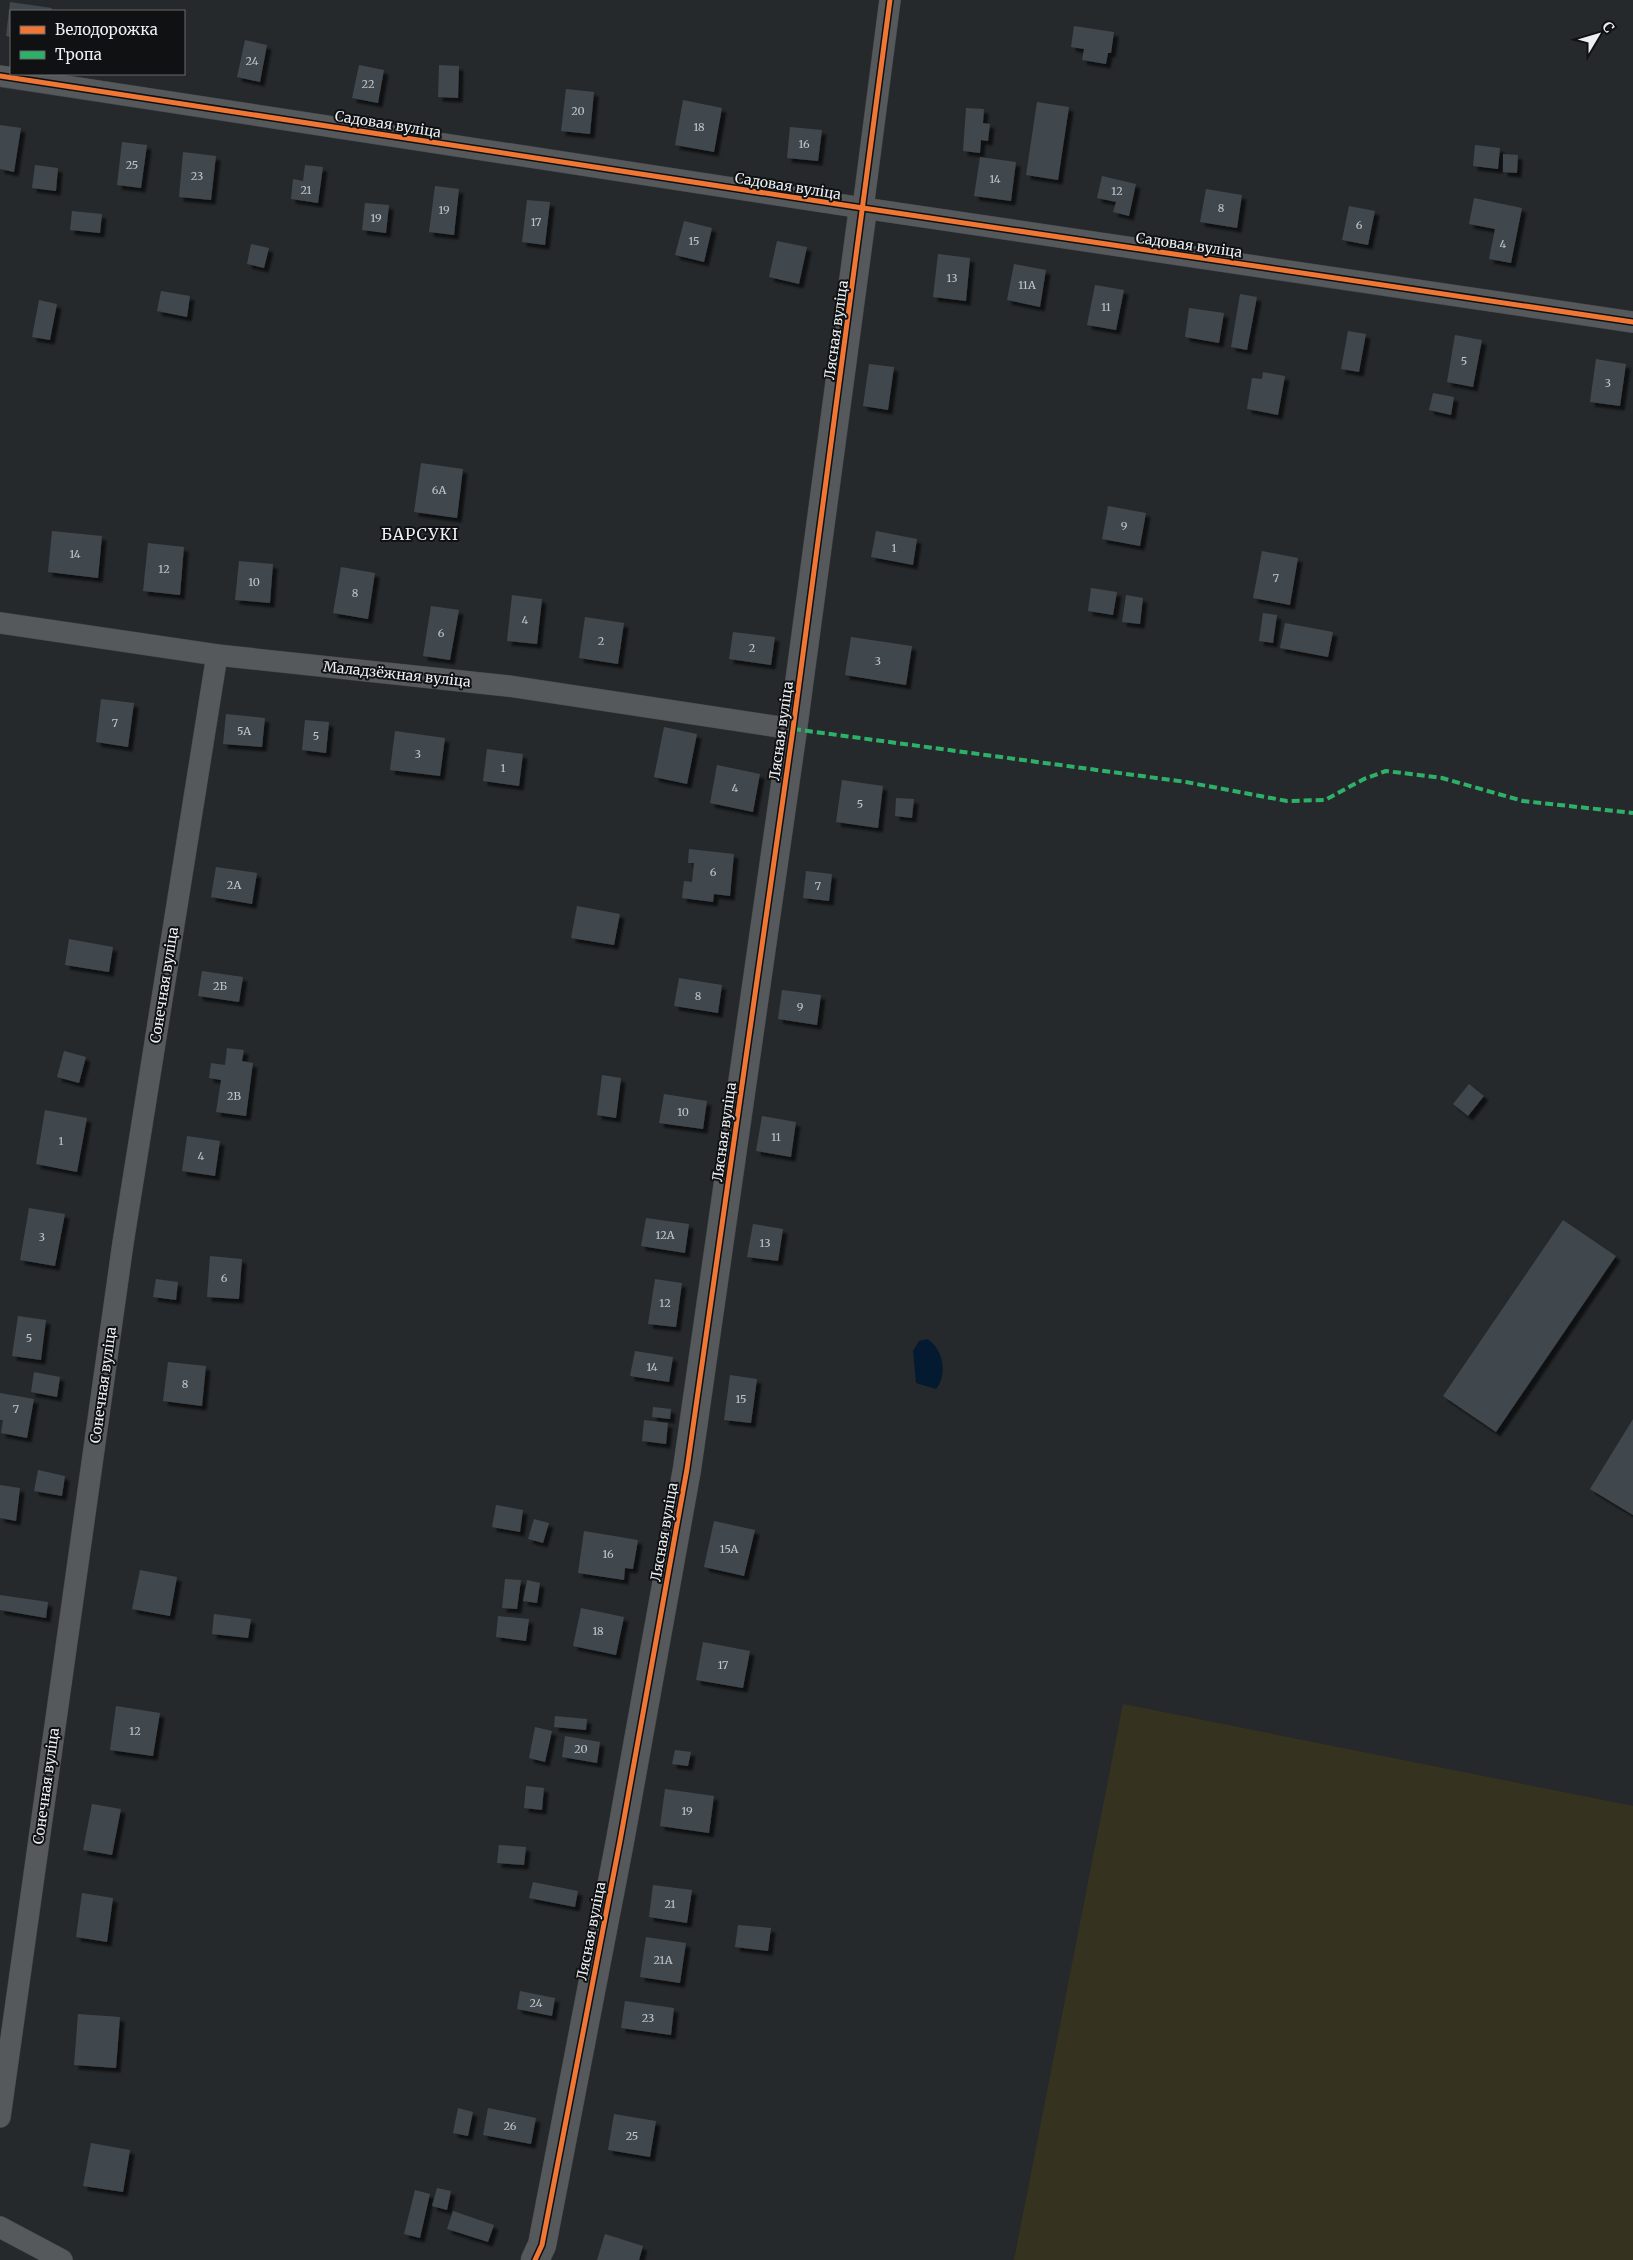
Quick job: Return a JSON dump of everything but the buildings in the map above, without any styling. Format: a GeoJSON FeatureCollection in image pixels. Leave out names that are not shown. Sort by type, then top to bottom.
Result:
{"type":"FeatureCollection","features":[{"type":"Feature","properties":{"kind":"street","name":"Лясная вуліца"},"geometry":{"type":"LineString","coordinates":[[535,2260],[542,2245],[620,1840],[687,1469],[793,729],[890,0]]}},
{"type":"Feature","properties":{"kind":"street","name":"Садовая вуліца"},"geometry":{"type":"LineString","coordinates":[[0,76],[863,208],[1633,322]]}},
{"type":"Feature","properties":{"kind":"street","name":"Маладзёжная вуліца"},"geometry":{"type":"LineString","coordinates":[[0,623],[217,656],[508,686],[793,729]]}},
{"type":"Feature","properties":{"kind":"street","name":"Сонечная вуліца"},"geometry":{"type":"LineString","coordinates":[[0,2117],[122,1243],[217,656]]}},
{"type":"Feature","properties":{"kind":"street"},"geometry":{"type":"LineString","coordinates":[[0,2228],[62,2260]]}},
{"type":"Feature","properties":{"kind":"shaded area"},"geometry":{"type":"Polygon","coordinates":[[[1123,1704],[1633,1806],[1633,2260],[1014,2260],[1123,1704]]]}},
{"type":"Feature","properties":{"kind":"water"},"geometry":{"type":"Polygon","coordinates":[[[927,1339],[937,1348],[942,1362],[942,1376],[936,1389],[916,1383],[913,1351],[919,1341],[927,1339]]]}},
{"type":"Feature","properties":{"kind":"marked path"},"geometry":{"type":"LineString","coordinates":[[793,729],[1186,782],[1287,801],[1325,800],[1364,779],[1386,771],[1442,778],[1523,801],[1633,813]]}},
{"type":"Feature","properties":{"kind":"cycle path"},"geometry":{"type":"LineString","coordinates":[[535,2260],[542,2245],[620,1841],[687,1469],[793,729],[890,0]]}},
{"type":"Feature","properties":{"kind":"cycle path"},"geometry":{"type":"LineString","coordinates":[[0,76],[863,208],[1633,322]]}},
{"type":"Feature","properties":{"kind":"district","name":"БАРСУКІ"},"geometry":{"type":"Point","coordinates":[420,534]}}]}
